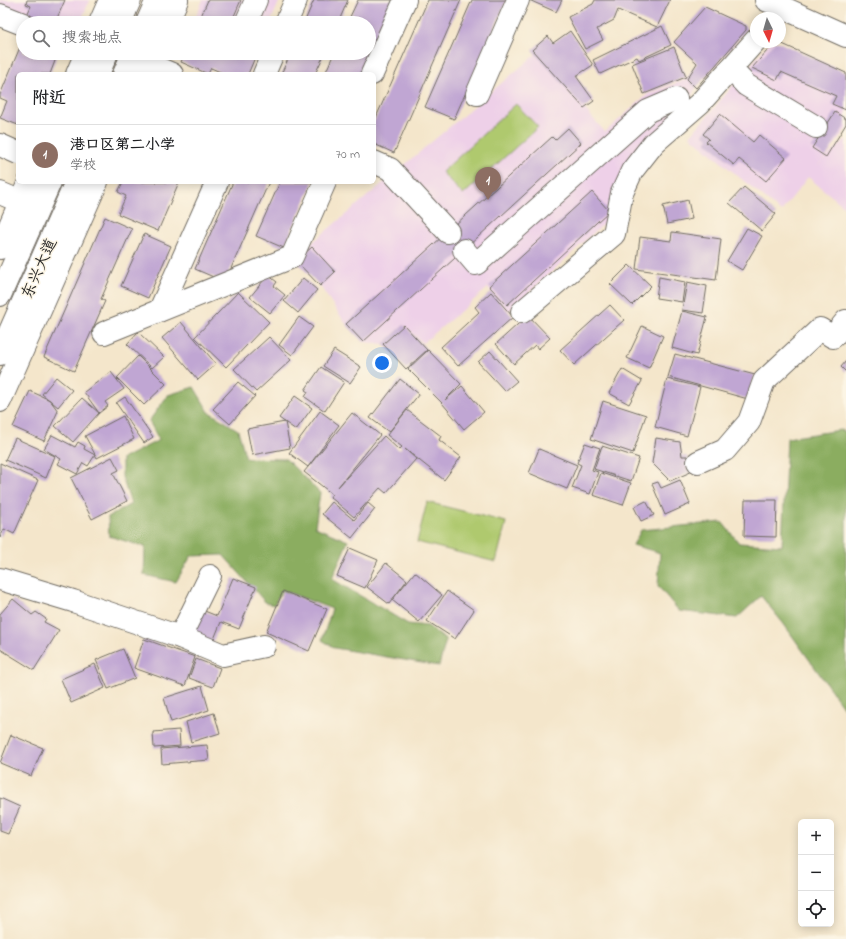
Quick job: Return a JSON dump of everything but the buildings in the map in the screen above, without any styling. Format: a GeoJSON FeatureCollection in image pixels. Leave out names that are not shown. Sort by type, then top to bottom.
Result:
{"type":"FeatureCollection","features":[{"type":"Feature","properties":{"kind":"street"},"geometry":{"type":"LineString","coordinates":[[103,16],[110,0]]}},
{"type":"Feature","properties":{"kind":"street"},"geometry":{"type":"LineString","coordinates":[[123,16],[130,0]]}},
{"type":"Feature","properties":{"kind":"street"},"geometry":{"type":"LineString","coordinates":[[150,16],[157,0]]}},
{"type":"Feature","properties":{"kind":"street"},"geometry":{"type":"LineString","coordinates":[[170,16],[177,0]]}},
{"type":"Feature","properties":{"kind":"street"},"geometry":{"type":"LineString","coordinates":[[249,16],[256,0]]}},
{"type":"Feature","properties":{"kind":"street"},"geometry":{"type":"LineString","coordinates":[[289,16],[296,0]]}},
{"type":"Feature","properties":{"kind":"street"},"geometry":{"type":"LineString","coordinates":[[373,72],[405,0]]}},
{"type":"Feature","properties":{"kind":"street"},"geometry":{"type":"LineString","coordinates":[[477,94],[518,0]]}},
{"type":"Feature","properties":{"kind":"street"},"geometry":{"type":"LineString","coordinates":[[775,9],[846,36]]}},
{"type":"Feature","properties":{"kind":"street"},"geometry":{"type":"LineString","coordinates":[[0,15],[16,21]]}},
{"type":"Feature","properties":{"kind":"street"},"geometry":{"type":"LineString","coordinates":[[522,312],[614,234],[622,193],[632,171],[654,143],[700,103],[750,47]]}},
{"type":"Feature","properties":{"kind":"street"},"geometry":{"type":"LineString","coordinates":[[80,72],[95,60]]}},
{"type":"Feature","properties":{"kind":"street"},"geometry":{"type":"LineString","coordinates":[[265,72],[270,60]]}},
{"type":"Feature","properties":{"kind":"street"},"geometry":{"type":"LineString","coordinates":[[139,62],[166,72]]}},
{"type":"Feature","properties":{"kind":"street"},"geometry":{"type":"LineString","coordinates":[[731,69],[746,85],[816,126]]}},
{"type":"Feature","properties":{"kind":"street"},"geometry":{"type":"LineString","coordinates":[[464,250],[476,264],[648,111],[676,99]]}},
{"type":"Feature","properties":{"kind":"street"},"geometry":{"type":"LineString","coordinates":[[0,145],[16,152]]}},
{"type":"Feature","properties":{"kind":"street"},"geometry":{"type":"LineString","coordinates":[[376,163],[390,169],[448,232]]}},
{"type":"Feature","properties":{"kind":"street"},"geometry":{"type":"LineString","coordinates":[[0,248],[29,205],[29,184]]}},
{"type":"Feature","properties":{"kind":"street","name":"东兴大道"},"geometry":{"type":"LineString","coordinates":[[0,295],[29,205],[48,184]]}},
{"type":"Feature","properties":{"kind":"street","name":"东兴大道"},"geometry":{"type":"LineString","coordinates":[[0,354],[43,280],[75,184]]}},
{"type":"Feature","properties":{"kind":"street"},"geometry":{"type":"LineString","coordinates":[[0,401],[43,280],[96,184]]}},
{"type":"Feature","properties":{"kind":"street"},"geometry":{"type":"LineString","coordinates":[[160,310],[215,184]]}},
{"type":"Feature","properties":{"kind":"street"},"geometry":{"type":"LineString","coordinates":[[104,333],[292,257],[324,184]]}},
{"type":"Feature","properties":{"kind":"street"},"geometry":{"type":"LineString","coordinates":[[0,192],[29,205]]}},
{"type":"Feature","properties":{"kind":"street"},"geometry":{"type":"LineString","coordinates":[[698,462],[725,450],[749,422],[764,381],[820,329],[833,337],[846,321]]}},
{"type":"Feature","properties":{"kind":"street"},"geometry":{"type":"LineString","coordinates":[[180,637],[210,576]]}},
{"type":"Feature","properties":{"kind":"street"},"geometry":{"type":"LineString","coordinates":[[0,579],[73,601],[180,637],[223,655],[264,646]]}},
{"type":"Feature","properties":{"kind":"shaded area"},"geometry":{"type":"Polygon","coordinates":[[[0,0],[90,0],[83,16],[23,16],[0,6],[0,0]]]}},
{"type":"Feature","properties":{"kind":"shaded area"},"geometry":{"type":"Polygon","coordinates":[[[203,0],[280,0],[273,16],[196,16],[203,0]]]}},
{"type":"Feature","properties":{"kind":"shaded area"},"geometry":{"type":"Polygon","coordinates":[[[786,46],[846,73],[846,129],[826,157],[814,169],[846,139],[846,208],[808,177],[781,212],[690,136],[765,48],[786,48],[786,46]]]}},
{"type":"Feature","properties":{"kind":"shaded area"},"geometry":{"type":"Polygon","coordinates":[[[536,54],[605,132],[648,94],[687,79],[696,88],[684,110],[612,216],[509,311],[488,288],[423,343],[404,325],[383,344],[363,342],[346,324],[320,286],[294,258],[536,54]]]}},
{"type":"Feature","properties":{"kind":"green space"},"geometry":{"type":"Polygon","coordinates":[[[516,104],[538,127],[463,195],[442,172],[516,104]]]}},
{"type":"Feature","properties":{"kind":"green space"},"geometry":{"type":"Polygon","coordinates":[[[194,387],[209,412],[238,430],[246,458],[286,459],[320,493],[315,527],[348,541],[332,579],[408,624],[428,626],[446,640],[439,666],[335,648],[322,640],[332,609],[282,590],[274,605],[266,603],[223,555],[191,556],[176,582],[144,575],[145,547],[109,536],[108,517],[131,504],[122,477],[122,459],[159,440],[149,421],[168,395],[194,387]]]}},
{"type":"Feature","properties":{"kind":"green space"},"geometry":{"type":"Polygon","coordinates":[[[841,430],[846,432],[846,711],[783,623],[761,596],[737,618],[679,611],[658,586],[660,553],[633,545],[641,530],[722,522],[739,543],[782,546],[787,438],[841,430]]]}},
{"type":"Feature","properties":{"kind":"green space"},"geometry":{"type":"Polygon","coordinates":[[[427,502],[506,522],[496,562],[417,542],[427,502]]]}},
{"type":"Feature","properties":{"kind":"place","name":"港口区第二小学"},"geometry":{"type":"Point","coordinates":[488,200]}}]}
